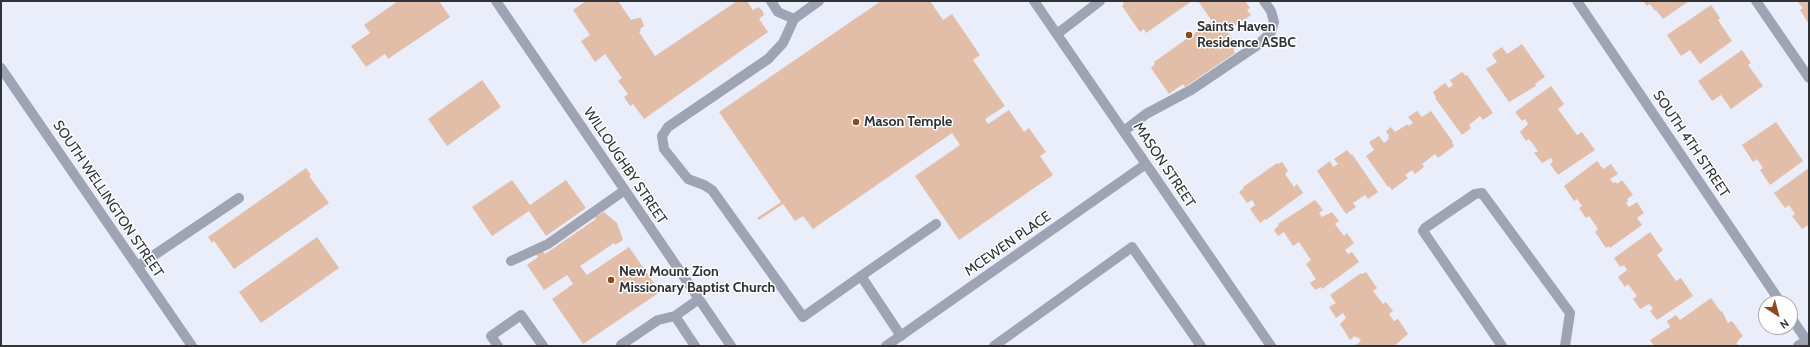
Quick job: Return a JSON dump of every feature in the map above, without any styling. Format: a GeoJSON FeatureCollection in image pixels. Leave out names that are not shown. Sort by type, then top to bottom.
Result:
{"type":"FeatureCollection","features":[{"type":"Feature","properties":{"kind":"street","name":"WILLOUGHBY STREET"},"geometry":{"type":"LineString","coordinates":[[496,1],[732,346]]}},
{"type":"Feature","properties":{"kind":"street"},"geometry":{"type":"LineString","coordinates":[[771,1],[778,12],[794,19]]}},
{"type":"Feature","properties":{"kind":"street"},"geometry":{"type":"LineString","coordinates":[[819,1],[794,19],[783,43],[768,59],[668,126],[662,136],[664,149],[688,179],[704,184],[712,190],[804,317],[936,224]]}},
{"type":"Feature","properties":{"kind":"street","name":"MASON STREET"},"geometry":{"type":"LineString","coordinates":[[1034,1],[1271,346]]}},
{"type":"Feature","properties":{"kind":"street"},"geometry":{"type":"LineString","coordinates":[[1057,34],[1100,1]]}},
{"type":"Feature","properties":{"kind":"street"},"geometry":{"type":"LineString","coordinates":[[1124,131],[1146,114],[1191,90],[1259,44],[1271,32],[1274,22],[1271,11],[1264,1]]}},
{"type":"Feature","properties":{"kind":"street","name":"SOUTH 4TH STREET"},"geometry":{"type":"LineString","coordinates":[[1577,1],[1777,295]]}},
{"type":"Feature","properties":{"kind":"street"},"geometry":{"type":"LineString","coordinates":[[1756,1],[1809,78]]}},
{"type":"Feature","properties":{"kind":"street","name":"SOUTH WELLINGTON STREET"},"geometry":{"type":"LineString","coordinates":[[1,68],[192,346]]}},
{"type":"Feature","properties":{"kind":"street","name":"MCEWEN PLACE"},"geometry":{"type":"LineString","coordinates":[[886,346],[1146,164]]}},
{"type":"Feature","properties":{"kind":"street"},"geometry":{"type":"LineString","coordinates":[[511,261],[548,244],[625,190]]}},
{"type":"Feature","properties":{"kind":"street"},"geometry":{"type":"LineString","coordinates":[[1502,346],[1424,235],[1423,231],[1425,228],[1475,194],[1482,193],[1570,313],[1565,346]]}},
{"type":"Feature","properties":{"kind":"street"},"geometry":{"type":"LineString","coordinates":[[138,266],[239,198]]}},
{"type":"Feature","properties":{"kind":"street"},"geometry":{"type":"LineString","coordinates":[[994,346],[1132,247],[1201,346]]}},
{"type":"Feature","properties":{"kind":"street"},"geometry":{"type":"LineString","coordinates":[[861,276],[901,336]]}},
{"type":"Feature","properties":{"kind":"street"},"geometry":{"type":"LineString","coordinates":[[621,345],[658,320],[675,316],[700,299]]}},
{"type":"Feature","properties":{"kind":"street"},"geometry":{"type":"LineString","coordinates":[[498,346],[491,336],[522,315],[543,346]]}},
{"type":"Feature","properties":{"kind":"street"},"geometry":{"type":"LineString","coordinates":[[675,316],[695,346]]}},
{"type":"Feature","properties":{"kind":"street"},"geometry":{"type":"LineString","coordinates":[[1798,330],[1805,343]]}},
{"type":"Feature","properties":{"kind":"building"},"geometry":{"type":"Polygon","coordinates":[[[398,1],[439,1],[450,17],[388,59],[385,54],[366,67],[351,46],[370,33],[364,25],[398,1]]]}},
{"type":"Feature","properties":{"kind":"building"},"geometry":{"type":"Polygon","coordinates":[[[586,1],[618,1],[631,20],[641,18],[644,26],[639,32],[655,56],[737,1],[747,1],[753,10],[758,7],[762,10],[764,15],[759,19],[768,32],[644,119],[633,104],[630,106],[624,97],[628,94],[618,81],[622,78],[605,54],[595,62],[581,41],[590,35],[573,10],[586,1]]]}},
{"type":"Feature","properties":{"kind":"building","name":"Mason Temple"},"geometry":{"type":"Polygon","coordinates":[[[881,1],[930,1],[943,20],[952,14],[980,55],[973,60],[1005,106],[985,119],[988,124],[1009,110],[1024,132],[1029,128],[1046,152],[1040,156],[1053,175],[959,240],[915,176],[960,145],[952,133],[813,229],[803,216],[795,221],[783,204],[759,220],[757,218],[781,202],[719,112],[881,1]]]}},
{"type":"Feature","properties":{"kind":"building"},"geometry":{"type":"Polygon","coordinates":[[[1122,1],[1192,1],[1146,33],[1144,29],[1140,32],[1122,6],[1124,4],[1122,1]]]}},
{"type":"Feature","properties":{"kind":"building"},"geometry":{"type":"Polygon","coordinates":[[[1198,1],[1245,1],[1250,8],[1247,10],[1251,15],[1227,31],[1238,47],[1233,50],[1235,53],[1185,87],[1183,84],[1169,94],[1151,68],[1155,64],[1154,62],[1212,21],[1198,1]]]}},
{"type":"Feature","properties":{"kind":"building"},"geometry":{"type":"Polygon","coordinates":[[[1643,1],[1689,1],[1663,19],[1650,4],[1647,6],[1643,1]]]}},
{"type":"Feature","properties":{"kind":"building"},"geometry":{"type":"Polygon","coordinates":[[[1797,1],[1809,1],[1809,24],[1800,10],[1803,8],[1797,1]]]}},
{"type":"Feature","properties":{"kind":"building"},"geometry":{"type":"Polygon","coordinates":[[[1711,5],[1720,18],[1718,20],[1732,41],[1700,64],[1690,50],[1681,56],[1667,35],[1711,5]]]}},
{"type":"Feature","properties":{"kind":"building"},"geometry":{"type":"Polygon","coordinates":[[[1522,44],[1545,77],[1535,84],[1536,86],[1509,102],[1486,69],[1497,62],[1492,54],[1502,47],[1507,54],[1522,44]]]}},
{"type":"Feature","properties":{"kind":"building"},"geometry":{"type":"Polygon","coordinates":[[[1742,50],[1751,63],[1748,65],[1763,86],[1731,109],[1721,95],[1712,101],[1698,81],[1742,50]]]}},
{"type":"Feature","properties":{"kind":"building"},"geometry":{"type":"Polygon","coordinates":[[[1462,72],[1466,76],[1467,75],[1493,113],[1483,120],[1480,116],[1469,125],[1471,128],[1462,135],[1435,98],[1436,97],[1433,92],[1445,83],[1449,88],[1453,85],[1450,80],[1462,72]]]}},
{"type":"Feature","properties":{"kind":"building"},"geometry":{"type":"Polygon","coordinates":[[[482,80],[501,107],[447,146],[428,119],[482,80]]]}},
{"type":"Feature","properties":{"kind":"building"},"geometry":{"type":"Polygon","coordinates":[[[1551,86],[1564,104],[1558,109],[1577,135],[1582,132],[1595,150],[1558,175],[1550,164],[1553,162],[1551,158],[1542,163],[1534,153],[1538,151],[1529,139],[1526,141],[1520,132],[1528,124],[1525,119],[1522,121],[1515,112],[1551,86]]]}},
{"type":"Feature","properties":{"kind":"building"},"geometry":{"type":"Polygon","coordinates":[[[1417,111],[1422,117],[1431,111],[1453,142],[1452,143],[1454,146],[1438,158],[1435,154],[1422,164],[1424,167],[1415,174],[1412,170],[1405,175],[1408,178],[1392,190],[1389,186],[1388,187],[1366,156],[1374,150],[1369,142],[1379,136],[1384,143],[1389,139],[1386,131],[1391,127],[1395,132],[1408,124],[1409,126],[1413,123],[1408,117],[1417,111]]]}},
{"type":"Feature","properties":{"kind":"building"},"geometry":{"type":"Polygon","coordinates":[[[1776,122],[1803,161],[1770,185],[1760,170],[1763,168],[1757,159],[1753,162],[1742,145],[1776,122]]]}},
{"type":"Feature","properties":{"kind":"building"},"geometry":{"type":"Polygon","coordinates":[[[1347,150],[1351,155],[1352,154],[1378,192],[1368,199],[1365,195],[1353,203],[1356,207],[1346,214],[1317,171],[1330,161],[1333,167],[1338,164],[1334,159],[1347,150]]]}},
{"type":"Feature","properties":{"kind":"building"},"geometry":{"type":"Polygon","coordinates":[[[1597,161],[1603,169],[1611,164],[1618,174],[1610,179],[1613,183],[1616,182],[1617,184],[1622,180],[1633,195],[1627,199],[1628,201],[1626,203],[1629,207],[1637,202],[1644,213],[1637,218],[1642,225],[1610,248],[1609,246],[1606,248],[1595,232],[1598,229],[1589,216],[1586,218],[1579,208],[1582,206],[1577,199],[1574,201],[1564,186],[1597,161]]]}},
{"type":"Feature","properties":{"kind":"building"},"geometry":{"type":"Polygon","coordinates":[[[1282,162],[1288,171],[1285,174],[1294,187],[1297,184],[1303,193],[1260,223],[1250,209],[1255,205],[1252,200],[1247,203],[1239,192],[1244,188],[1243,187],[1277,163],[1282,162]]]}},
{"type":"Feature","properties":{"kind":"building"},"geometry":{"type":"Polygon","coordinates":[[[306,168],[311,175],[309,176],[329,203],[234,269],[214,241],[212,243],[208,237],[306,168]]]}},
{"type":"Feature","properties":{"kind":"building"},"geometry":{"type":"Polygon","coordinates":[[[1809,168],[1809,225],[1802,229],[1792,216],[1795,214],[1789,205],[1785,208],[1774,193],[1809,168]]]}},
{"type":"Feature","properties":{"kind":"building"},"geometry":{"type":"Polygon","coordinates":[[[512,180],[530,205],[566,180],[586,208],[546,236],[529,211],[492,236],[472,207],[512,180]]]}},
{"type":"Feature","properties":{"kind":"building"},"geometry":{"type":"Polygon","coordinates":[[[1315,200],[1323,210],[1319,213],[1322,217],[1332,212],[1339,221],[1335,224],[1344,236],[1347,233],[1354,243],[1345,250],[1348,254],[1352,252],[1359,262],[1322,289],[1321,287],[1315,290],[1310,283],[1316,279],[1306,264],[1311,260],[1299,242],[1293,246],[1284,232],[1278,236],[1274,230],[1279,225],[1278,224],[1315,200]]]}},
{"type":"Feature","properties":{"kind":"building","name":"New Mount Zion Missionary Baptist Church"},"geometry":{"type":"Polygon","coordinates":[[[604,212],[617,223],[623,240],[615,245],[614,243],[580,266],[587,275],[629,247],[660,292],[583,344],[552,299],[573,284],[567,275],[544,290],[527,265],[538,257],[536,254],[542,250],[545,254],[604,212]]]}},
{"type":"Feature","properties":{"kind":"building"},"geometry":{"type":"Polygon","coordinates":[[[1650,232],[1663,250],[1657,255],[1676,281],[1681,278],[1693,296],[1657,320],[1650,311],[1653,308],[1649,304],[1640,309],[1633,299],[1637,296],[1628,284],[1625,287],[1618,277],[1627,270],[1624,265],[1620,267],[1614,258],[1650,232]]]}},
{"type":"Feature","properties":{"kind":"building"},"geometry":{"type":"Polygon","coordinates":[[[317,237],[339,268],[261,323],[239,292],[317,237]]]}},
{"type":"Feature","properties":{"kind":"building"},"geometry":{"type":"Polygon","coordinates":[[[1366,272],[1377,288],[1373,291],[1383,304],[1386,302],[1393,311],[1389,314],[1394,321],[1398,319],[1408,334],[1394,346],[1354,346],[1361,341],[1355,336],[1350,340],[1340,324],[1346,318],[1343,313],[1336,318],[1329,307],[1336,303],[1330,295],[1361,273],[1366,272]]]}},
{"type":"Feature","properties":{"kind":"building"},"geometry":{"type":"Polygon","coordinates":[[[1711,298],[1721,312],[1722,311],[1728,323],[1732,321],[1743,336],[1736,343],[1739,346],[1654,346],[1650,340],[1670,327],[1667,321],[1676,315],[1680,320],[1711,298]]]}},
{"type":"Feature","properties":{"kind":"place","name":"Saints Haven Residence ASBC"},"geometry":{"type":"Point","coordinates":[1189,35]}},
{"type":"Feature","properties":{"kind":"place","name":"Mason Temple"},"geometry":{"type":"Point","coordinates":[856,122]}},
{"type":"Feature","properties":{"kind":"place","name":"New Mount Zion Missionary Baptist Church"},"geometry":{"type":"Point","coordinates":[611,280]}}]}
